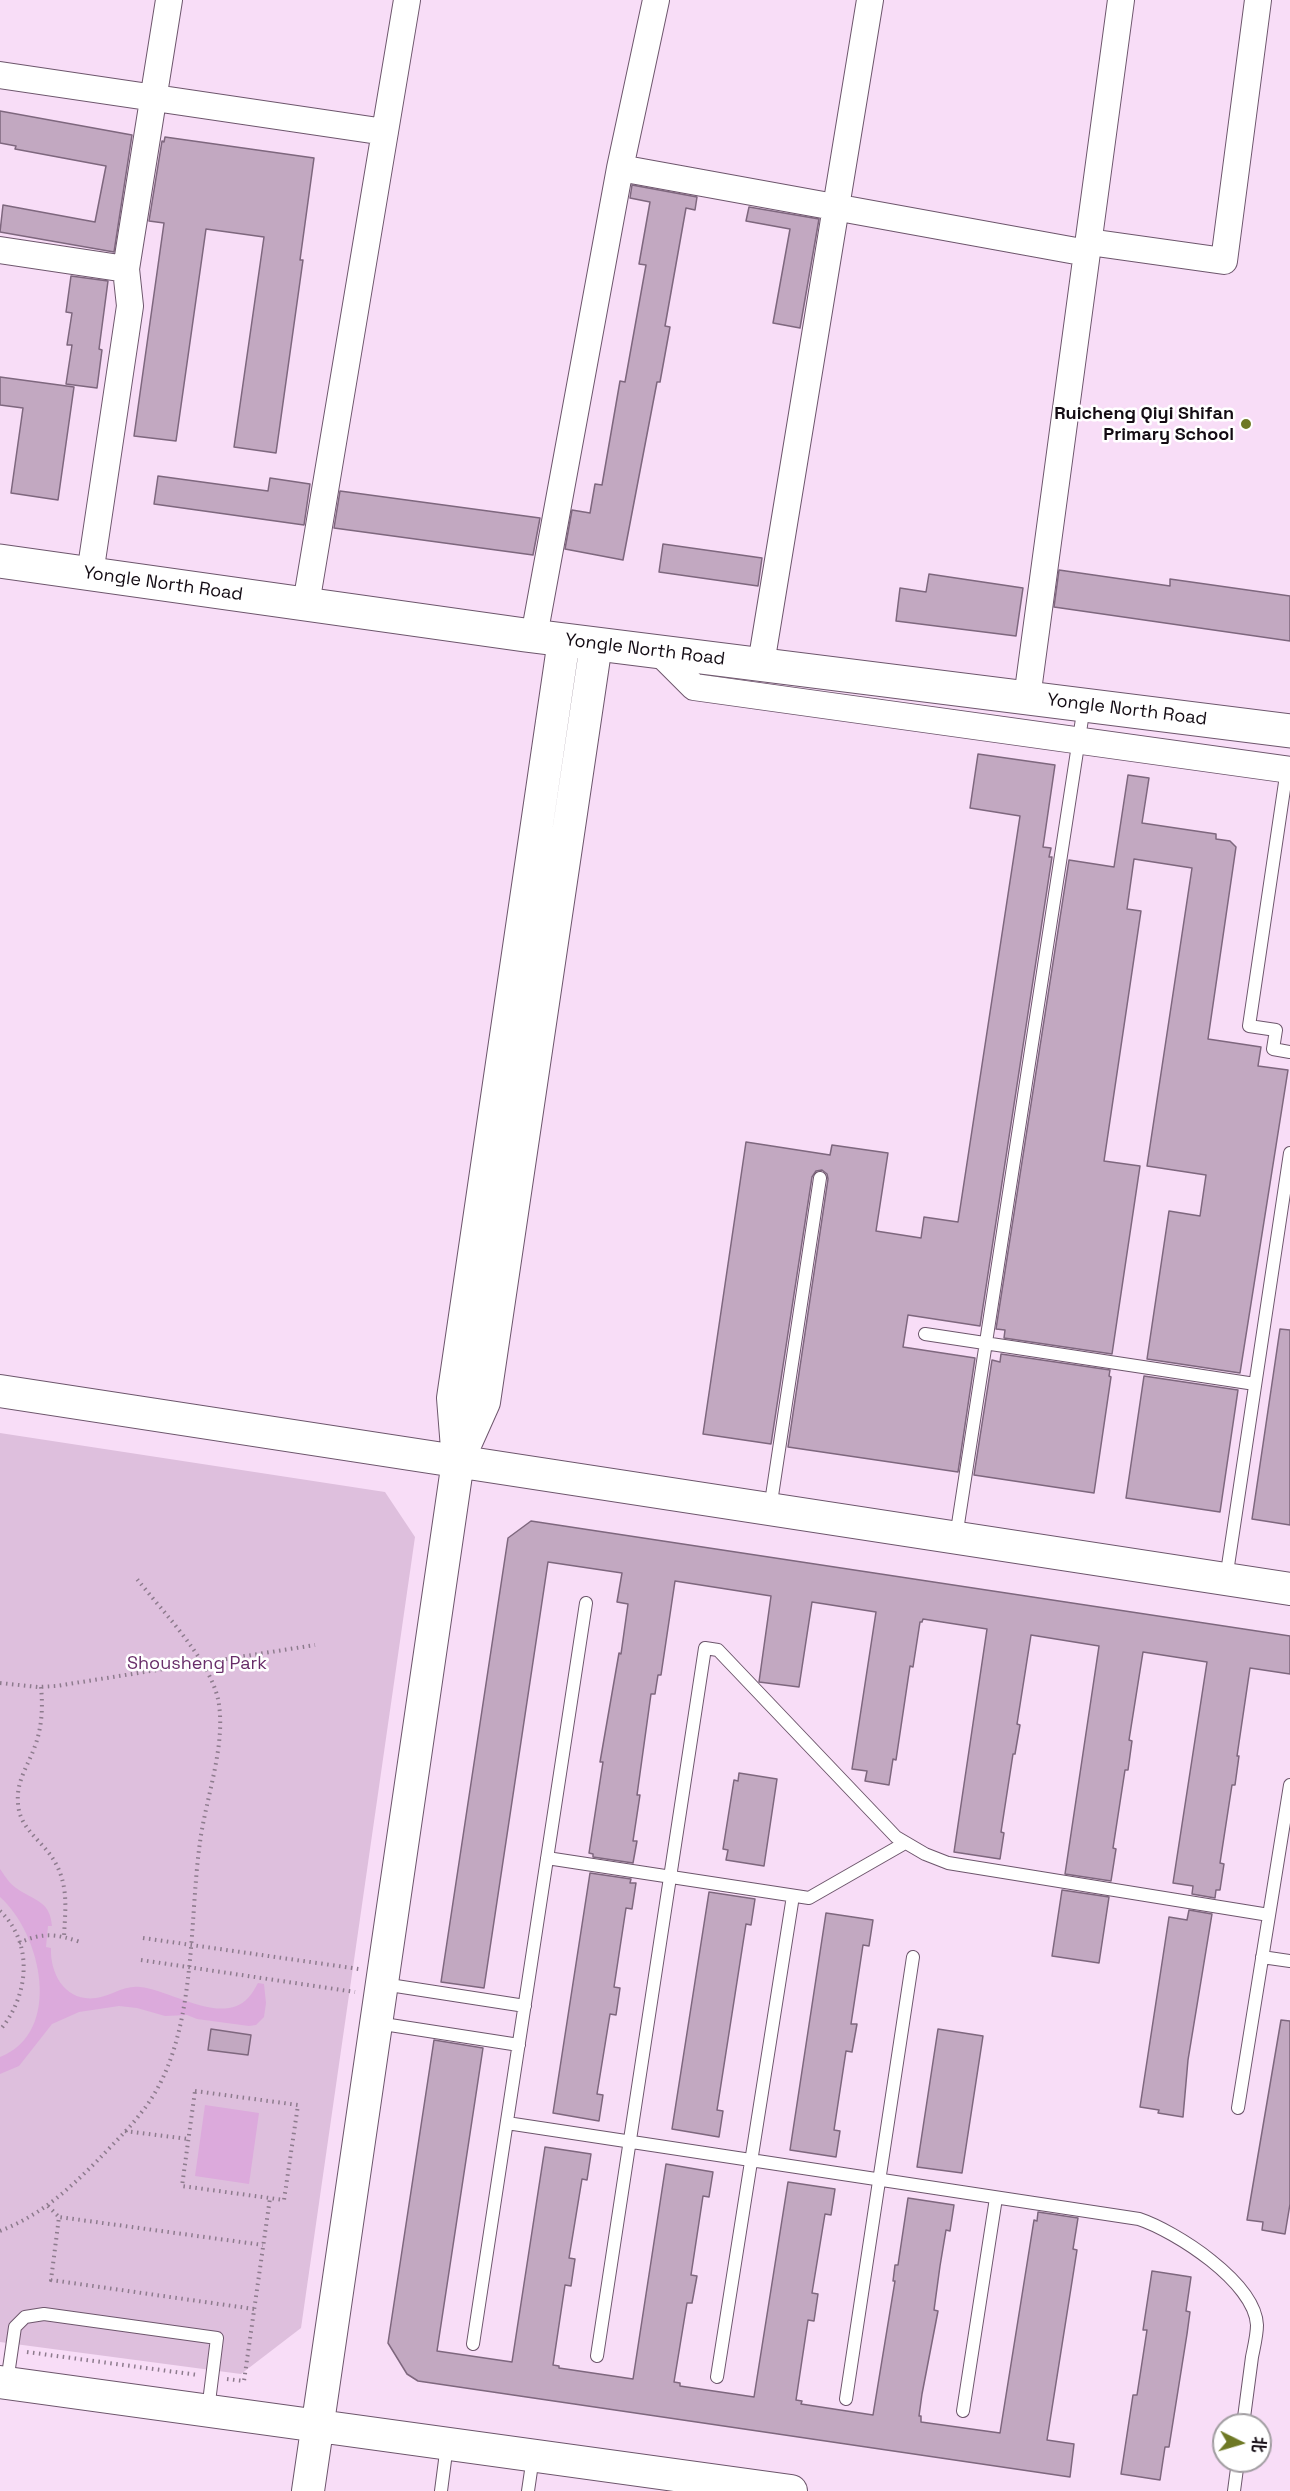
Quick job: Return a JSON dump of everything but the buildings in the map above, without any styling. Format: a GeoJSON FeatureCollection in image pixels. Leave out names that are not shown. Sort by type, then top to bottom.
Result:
{"type":"FeatureCollection","features":[{"type":"Feature","properties":{"kind":"main road","name":"Yongle North Road"},"geometry":{"type":"LineString","coordinates":[[0,561],[565,640],[1290,731]]}},
{"type":"Feature","properties":{"kind":"street"},"geometry":{"type":"LineString","coordinates":[[90,574],[130,306],[126,269],[169,0]]}},
{"type":"Feature","properties":{"kind":"street"},"geometry":{"type":"LineString","coordinates":[[306,604],[407,0]]}},
{"type":"Feature","properties":{"kind":"street"},"geometry":{"type":"LineString","coordinates":[[308,2491],[458,1461],[484,1402],[565,640],[620,168],[656,0]]}},
{"type":"Feature","properties":{"kind":"street"},"geometry":{"type":"LineString","coordinates":[[761,664],[870,0]]}},
{"type":"Feature","properties":{"kind":"street"},"geometry":{"type":"LineString","coordinates":[[1028,698],[1121,0]]}},
{"type":"Feature","properties":{"kind":"street"},"geometry":{"type":"LineString","coordinates":[[620,168],[1088,248],[1224,261],[1258,0]]}},
{"type":"Feature","properties":{"kind":"street"},"geometry":{"type":"LineString","coordinates":[[0,75],[385,132]]}},
{"type":"Feature","properties":{"kind":"street"},"geometry":{"type":"LineString","coordinates":[[0,250],[126,269]]}},
{"type":"Feature","properties":{"kind":"street"},"geometry":{"type":"LineString","coordinates":[[658,651],[694,687],[1288,769]]}},
{"type":"Feature","properties":{"kind":"street"},"geometry":{"type":"LineString","coordinates":[[0,1391],[1290,1589]]}},
{"type":"Feature","properties":{"kind":"street"},"geometry":{"type":"LineString","coordinates":[[4,2383],[533,2455],[649,2476],[786,2491]]}},
{"type":"Feature","properties":{"kind":"lane"},"geometry":{"type":"LineString","coordinates":[[956,1538],[1084,705]]}},
{"type":"Feature","properties":{"kind":"lane"},"geometry":{"type":"LineString","coordinates":[[1288,769],[1249,1026],[1276,1030],[1273,1049],[1290,1052]]}},
{"type":"Feature","properties":{"kind":"lane"},"geometry":{"type":"LineString","coordinates":[[1226,1579],[1290,1154]]}},
{"type":"Feature","properties":{"kind":"lane"},"geometry":{"type":"LineString","coordinates":[[770,1509],[820,1178]]}},
{"type":"Feature","properties":{"kind":"lane"},"geometry":{"type":"LineString","coordinates":[[925,1334],[1255,1384]]}},
{"type":"Feature","properties":{"kind":"lane"},"geometry":{"type":"LineString","coordinates":[[473,2344],[586,1603]]}},
{"type":"Feature","properties":{"kind":"lane"},"geometry":{"type":"LineString","coordinates":[[597,2356],[705,1648],[718,1650],[896,1837],[925,1854],[948,1863],[1269,1915]]}},
{"type":"Feature","properties":{"kind":"lane"},"geometry":{"type":"LineString","coordinates":[[1238,2108],[1290,1785]]}},
{"type":"Feature","properties":{"kind":"lane"},"geometry":{"type":"LineString","coordinates":[[547,1858],[808,1898],[905,1843]]}},
{"type":"Feature","properties":{"kind":"lane"},"geometry":{"type":"LineString","coordinates":[[717,2377],[793,1896]]}},
{"type":"Feature","properties":{"kind":"lane"},"geometry":{"type":"LineString","coordinates":[[846,2398],[913,1957]]}},
{"type":"Feature","properties":{"kind":"lane"},"geometry":{"type":"LineString","coordinates":[[1262,1957],[1290,1961]]}},
{"type":"Feature","properties":{"kind":"lane"},"geometry":{"type":"LineString","coordinates":[[380,1994],[525,2006]]}},
{"type":"Feature","properties":{"kind":"lane"},"geometry":{"type":"LineString","coordinates":[[380,1994],[519,2045]]}},
{"type":"Feature","properties":{"kind":"lane"},"geometry":{"type":"LineString","coordinates":[[507,2123],[1139,2219],[1158,2226],[1233,2279],[1250,2302],[1257,2325],[1245,2413]]}},
{"type":"Feature","properties":{"kind":"lane"},"geometry":{"type":"LineString","coordinates":[[963,2411],[996,2198]]}},
{"type":"Feature","properties":{"kind":"lane"},"geometry":{"type":"LineString","coordinates":[[4,2383],[15,2327],[25,2317],[38,2314],[171,2331],[217,2338],[208,2411]]}},
{"type":"Feature","properties":{"kind":"lane"},"geometry":{"type":"LineString","coordinates":[[441,2491],[447,2444]]}},
{"type":"Feature","properties":{"kind":"lane"},"geometry":{"type":"LineString","coordinates":[[528,2491],[533,2455]]}},
{"type":"Feature","properties":{"kind":"lane"},"geometry":{"type":"LineString","coordinates":[[1234,2491],[1236,2473]]}},
{"type":"Feature","properties":{"kind":"path"},"geometry":{"type":"LineString","coordinates":[[0,2231],[48,2206],[64,2194],[142,2113],[164,2074],[181,2021],[200,1841],[220,1734],[218,1698],[202,1663],[138,1580]]}},
{"type":"Feature","properties":{"kind":"path"},"geometry":{"type":"LineString","coordinates":[[0,1683],[41,1687],[315,1646]]}},
{"type":"Feature","properties":{"kind":"path"},"geometry":{"type":"LineString","coordinates":[[41,1687],[40,1725],[34,1749],[22,1773],[18,1804],[26,1828],[47,1850],[62,1875],[66,1898],[64,1937]]}},
{"type":"Feature","properties":{"kind":"path"},"geometry":{"type":"LineString","coordinates":[[0,1911],[9,1920],[20,1943],[24,1962],[23,1987],[14,2011],[0,2030]]}},
{"type":"Feature","properties":{"kind":"path"},"geometry":{"type":"LineString","coordinates":[[20,1943],[41,1934],[80,1942]]}},
{"type":"Feature","properties":{"kind":"path"},"geometry":{"type":"LineString","coordinates":[[143,1938],[190,1945],[380,1994]]}},
{"type":"Feature","properties":{"kind":"path"},"geometry":{"type":"LineString","coordinates":[[141,1960],[380,1994]]}},
{"type":"Feature","properties":{"kind":"path"},"geometry":{"type":"LineString","coordinates":[[195,2091],[298,2105],[284,2200],[182,2186],[188,2139],[195,2091]]}},
{"type":"Feature","properties":{"kind":"path"},"geometry":{"type":"LineString","coordinates":[[125,2131],[188,2139]]}},
{"type":"Feature","properties":{"kind":"path"},"geometry":{"type":"LineString","coordinates":[[12,2350],[244,2381],[270,2198]]}},
{"type":"Feature","properties":{"kind":"path"},"geometry":{"type":"LineString","coordinates":[[48,2206],[59,2217],[263,2245]]}},
{"type":"Feature","properties":{"kind":"path"},"geometry":{"type":"LineString","coordinates":[[59,2217],[51,2280],[254,2308]]}},
{"type":"Feature","properties":{"kind":"green space","name":"Shousheng Park"},"geometry":{"type":"Polygon","coordinates":[[[0,1433],[385,1492],[415,1537],[301,2328],[241,2374],[0,2342],[0,1433]]]}},
{"type":"Feature","properties":{"kind":"shaded area"},"geometry":{"type":"Polygon","coordinates":[[[0,1869],[14,1886],[40,1902],[48,1911],[52,1926],[48,1926],[46,1947],[51,1948],[53,1968],[57,1977],[68,1991],[76,1996],[96,1998],[128,1988],[140,1987],[211,2008],[225,2009],[237,2006],[248,1998],[258,1983],[264,1984],[266,2003],[264,2017],[256,2025],[249,2026],[197,2019],[187,2015],[165,2016],[137,2008],[119,2006],[79,2012],[52,2024],[19,2066],[0,2074],[0,2057],[20,2044],[33,2027],[39,2005],[39,1981],[35,1957],[26,1934],[14,1913],[0,1897],[0,1869]]]}},
{"type":"Feature","properties":{"kind":"shaded area"},"geometry":{"type":"Polygon","coordinates":[[[205,2105],[259,2113],[249,2184],[195,2176],[205,2105]]]}},
{"type":"Feature","properties":{"kind":"place","name":"Ruicheng Qiyi Shifan Primary School"},"geometry":{"type":"Point","coordinates":[1246,424]}}]}
